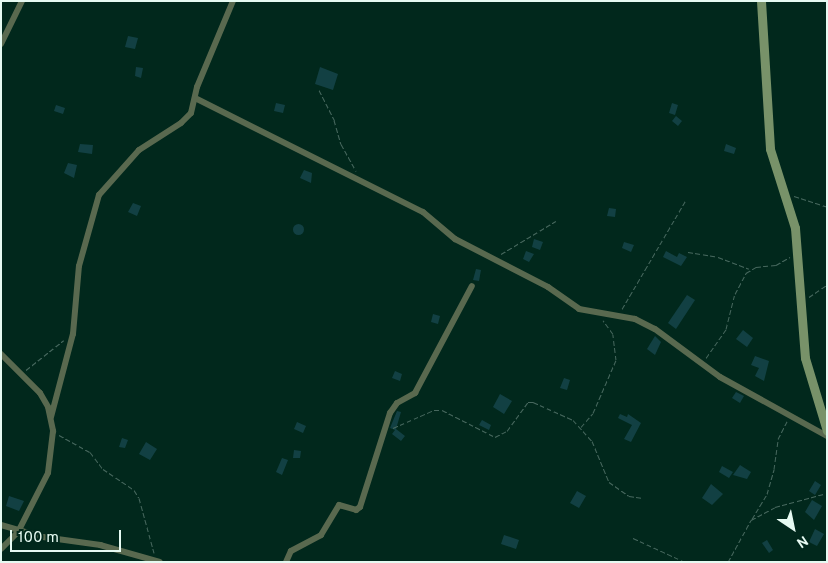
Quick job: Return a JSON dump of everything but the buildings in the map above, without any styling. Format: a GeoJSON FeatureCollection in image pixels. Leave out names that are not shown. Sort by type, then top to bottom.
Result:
{"type":"FeatureCollection","features":[{"type":"Feature","properties":{"kind":"main road"},"geometry":{"type":"LineString","coordinates":[[761,1],[770,150],[786,193],[798,254],[803,302],[805,358],[827,431]]}},
{"type":"Feature","properties":{"kind":"street"},"geometry":{"type":"LineString","coordinates":[[1,44],[22,1]]}},
{"type":"Feature","properties":{"kind":"street"},"geometry":{"type":"LineString","coordinates":[[51,417],[73,334],[79,266],[99,195],[139,150],[187,118],[232,1]]}},
{"type":"Feature","properties":{"kind":"street"},"geometry":{"type":"LineString","coordinates":[[195,98],[361,180],[429,216],[450,236],[489,259],[548,287],[579,309],[618,316],[655,329],[702,364],[789,416],[827,436]]}},
{"type":"Feature","properties":{"kind":"street"},"geometry":{"type":"LineString","coordinates":[[286,562],[291,551],[321,535],[339,505],[356,510],[360,507],[383,432],[394,406],[414,393],[472,286]]}},
{"type":"Feature","properties":{"kind":"street"},"geometry":{"type":"LineString","coordinates":[[1,354],[40,393],[51,417],[53,432],[48,473],[18,532],[1,549]]}},
{"type":"Feature","properties":{"kind":"street"},"geometry":{"type":"LineString","coordinates":[[1,525],[18,532],[100,545],[158,560]]}},
{"type":"Feature","properties":{"kind":"path"},"geometry":{"type":"LineString","coordinates":[[319,90],[334,120],[341,144],[361,180]]}},
{"type":"Feature","properties":{"kind":"path"},"geometry":{"type":"LineString","coordinates":[[786,193],[827,207]]}},
{"type":"Feature","properties":{"kind":"path"},"geometry":{"type":"LineString","coordinates":[[618,316],[686,200]]}},
{"type":"Feature","properties":{"kind":"path"},"geometry":{"type":"LineString","coordinates":[[489,259],[514,248],[556,221]]}},
{"type":"Feature","properties":{"kind":"path"},"geometry":{"type":"LineString","coordinates":[[688,252],[718,256],[750,269],[776,265],[798,254]]}},
{"type":"Feature","properties":{"kind":"path"},"geometry":{"type":"LineString","coordinates":[[702,364],[726,329],[735,294],[750,269]]}},
{"type":"Feature","properties":{"kind":"path"},"geometry":{"type":"LineString","coordinates":[[803,302],[827,285]]}},
{"type":"Feature","properties":{"kind":"path"},"geometry":{"type":"LineString","coordinates":[[581,427],[593,413],[616,360],[613,334],[595,313]]}},
{"type":"Feature","properties":{"kind":"path"},"geometry":{"type":"LineString","coordinates":[[21,373],[73,334]]}},
{"type":"Feature","properties":{"kind":"path"},"geometry":{"type":"LineString","coordinates":[[383,432],[434,410],[442,410],[495,437],[508,431],[530,401],[560,412],[581,427],[592,441],[610,482],[629,496],[643,498]]}},
{"type":"Feature","properties":{"kind":"path"},"geometry":{"type":"LineString","coordinates":[[728,562],[767,494],[774,469],[778,439],[789,416]]}},
{"type":"Feature","properties":{"kind":"path"},"geometry":{"type":"LineString","coordinates":[[53,432],[90,452],[103,469],[134,490],[140,498],[158,560]]}},
{"type":"Feature","properties":{"kind":"path"},"geometry":{"type":"LineString","coordinates":[[751,520],[776,507],[827,493]]}},
{"type":"Feature","properties":{"kind":"path"},"geometry":{"type":"LineString","coordinates":[[633,538],[686,562]]}}]}
